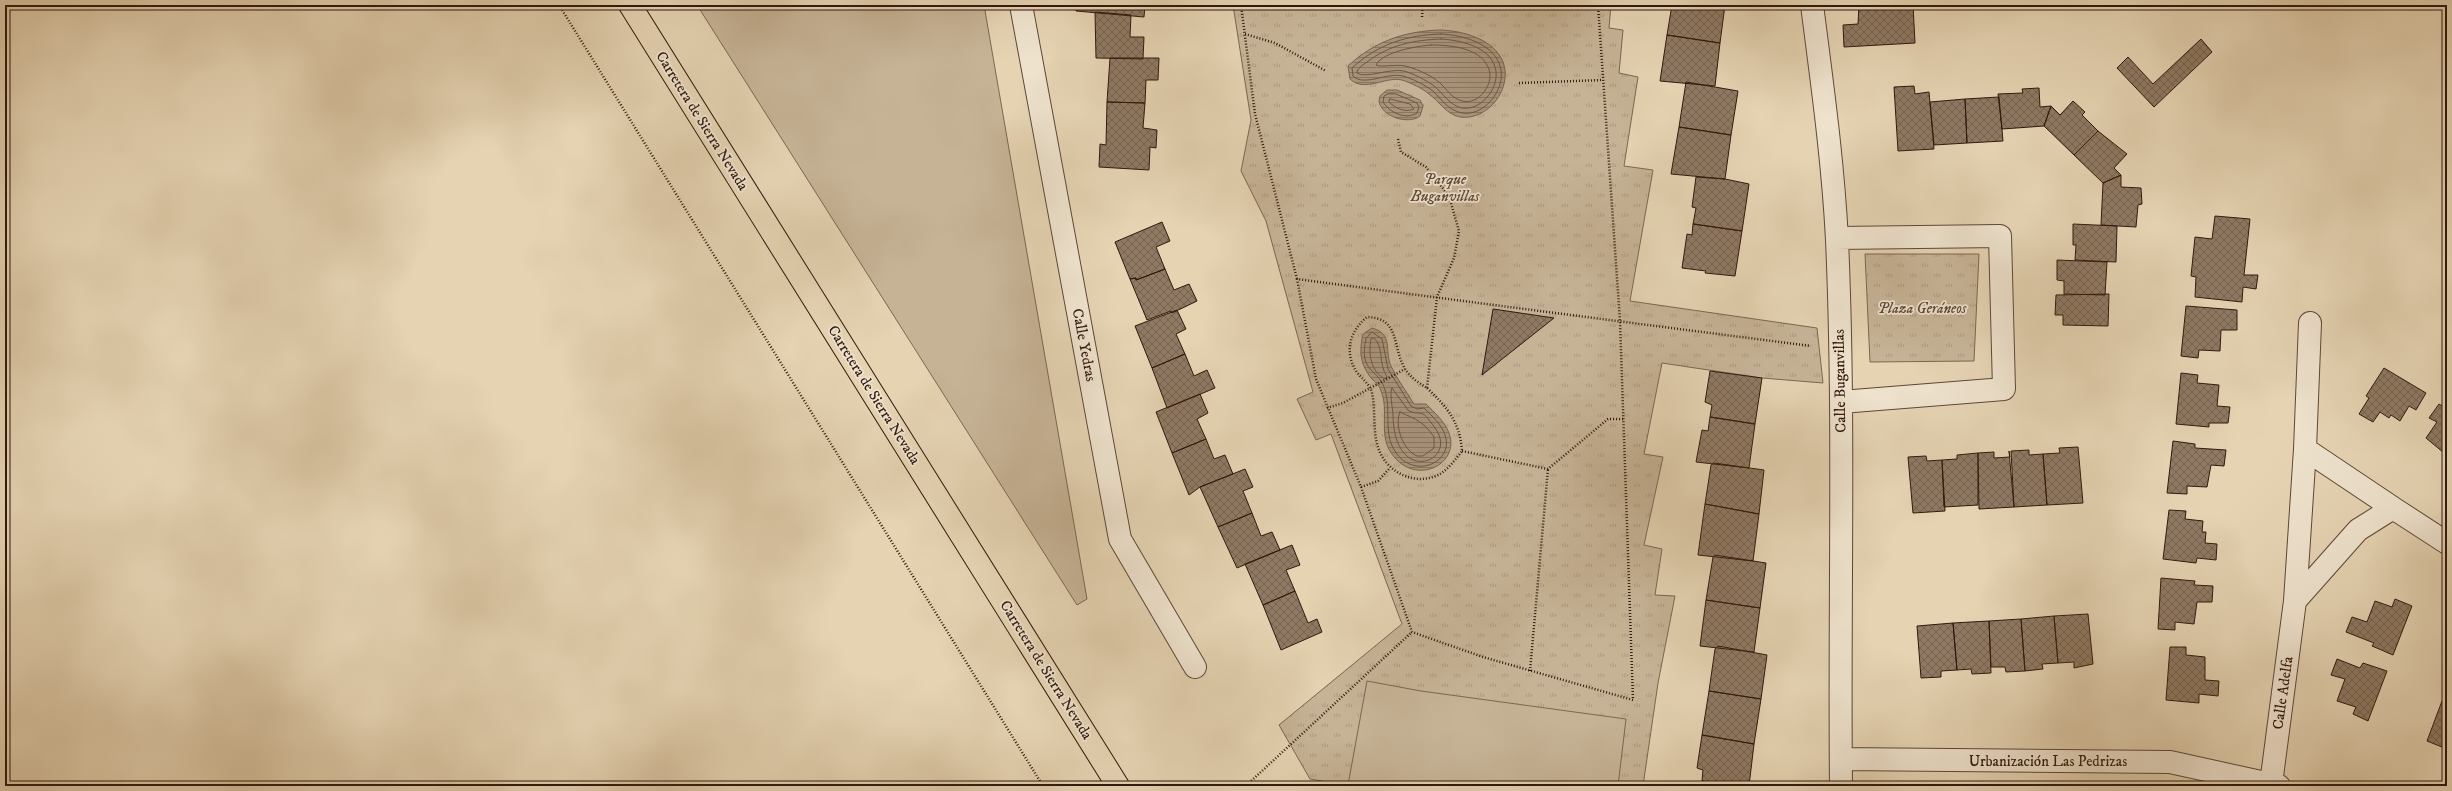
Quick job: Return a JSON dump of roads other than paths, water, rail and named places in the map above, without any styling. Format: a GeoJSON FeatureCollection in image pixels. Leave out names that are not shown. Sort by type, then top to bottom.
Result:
{"type":"FeatureCollection","features":[{"type":"Feature","properties":{"kind":"main road","name":"Carretera de Sierra Nevada"},"geometry":{"type":"LineString","coordinates":[[630,5],[1118,786]]}},
{"type":"Feature","properties":{"kind":"street","name":"Calle Yedras"},"geometry":{"type":"LineString","coordinates":[[1021,5],[1120,539],[1195,667]]}},
{"type":"Feature","properties":{"kind":"street","name":"Calle Buganvillas"},"geometry":{"type":"LineString","coordinates":[[1812,5],[1829,139],[1836,238],[1841,402],[1841,759]]}},
{"type":"Feature","properties":{"kind":"street"},"geometry":{"type":"LineString","coordinates":[[1836,238],[2000,236],[2004,389],[1841,402]]}},
{"type":"Feature","properties":{"kind":"street","name":"Calle Adelfa"},"geometry":{"type":"LineString","coordinates":[[2275,785],[2295,601],[2305,449],[2310,322]]}},
{"type":"Feature","properties":{"kind":"street"},"geometry":{"type":"LineString","coordinates":[[2305,449],[2447,544]]}},
{"type":"Feature","properties":{"kind":"street"},"geometry":{"type":"LineString","coordinates":[[2295,601],[2358,530],[2392,508]]}},
{"type":"Feature","properties":{"kind":"street"},"geometry":{"type":"LineString","coordinates":[[1841,759],[1842,786]]}},
{"type":"Feature","properties":{"kind":"street","name":"Urbanización Las Pedrizas"},"geometry":{"type":"LineString","coordinates":[[1841,759],[2170,762],[2275,785]]}},
{"type":"Feature","properties":{"kind":"water"},"geometry":{"type":"Polygon","coordinates":[[[1441,30],[1468,34],[1485,42],[1493,47],[1503,62],[1505,72],[1501,92],[1496,101],[1480,114],[1470,117],[1460,117],[1455,115],[1447,111],[1433,97],[1423,90],[1402,80],[1396,79],[1362,84],[1356,83],[1350,79],[1348,66],[1358,57],[1380,44],[1403,35],[1441,30]]]}},
{"type":"Feature","properties":{"kind":"water"},"geometry":{"type":"Polygon","coordinates":[[[1387,90],[1397,90],[1420,100],[1423,106],[1420,116],[1409,120],[1396,118],[1390,115],[1381,107],[1379,101],[1380,96],[1387,90]]]}},
{"type":"Feature","properties":{"kind":"water"},"geometry":{"type":"Polygon","coordinates":[[[1372,328],[1383,334],[1386,339],[1391,366],[1414,404],[1426,404],[1442,421],[1449,433],[1451,445],[1448,455],[1441,463],[1432,468],[1422,470],[1410,468],[1399,462],[1390,451],[1387,444],[1384,429],[1384,405],[1380,387],[1368,374],[1363,363],[1361,352],[1363,334],[1372,328]]]}},
{"type":"Feature","properties":{"kind":"park label","name":"Parque Buganvillas"},"geometry":{"type":"Point","coordinates":[1445,188]}},
{"type":"Feature","properties":{"kind":"park label","name":"Plaza Geráneos"},"geometry":{"type":"Point","coordinates":[1922,308]}}]}
